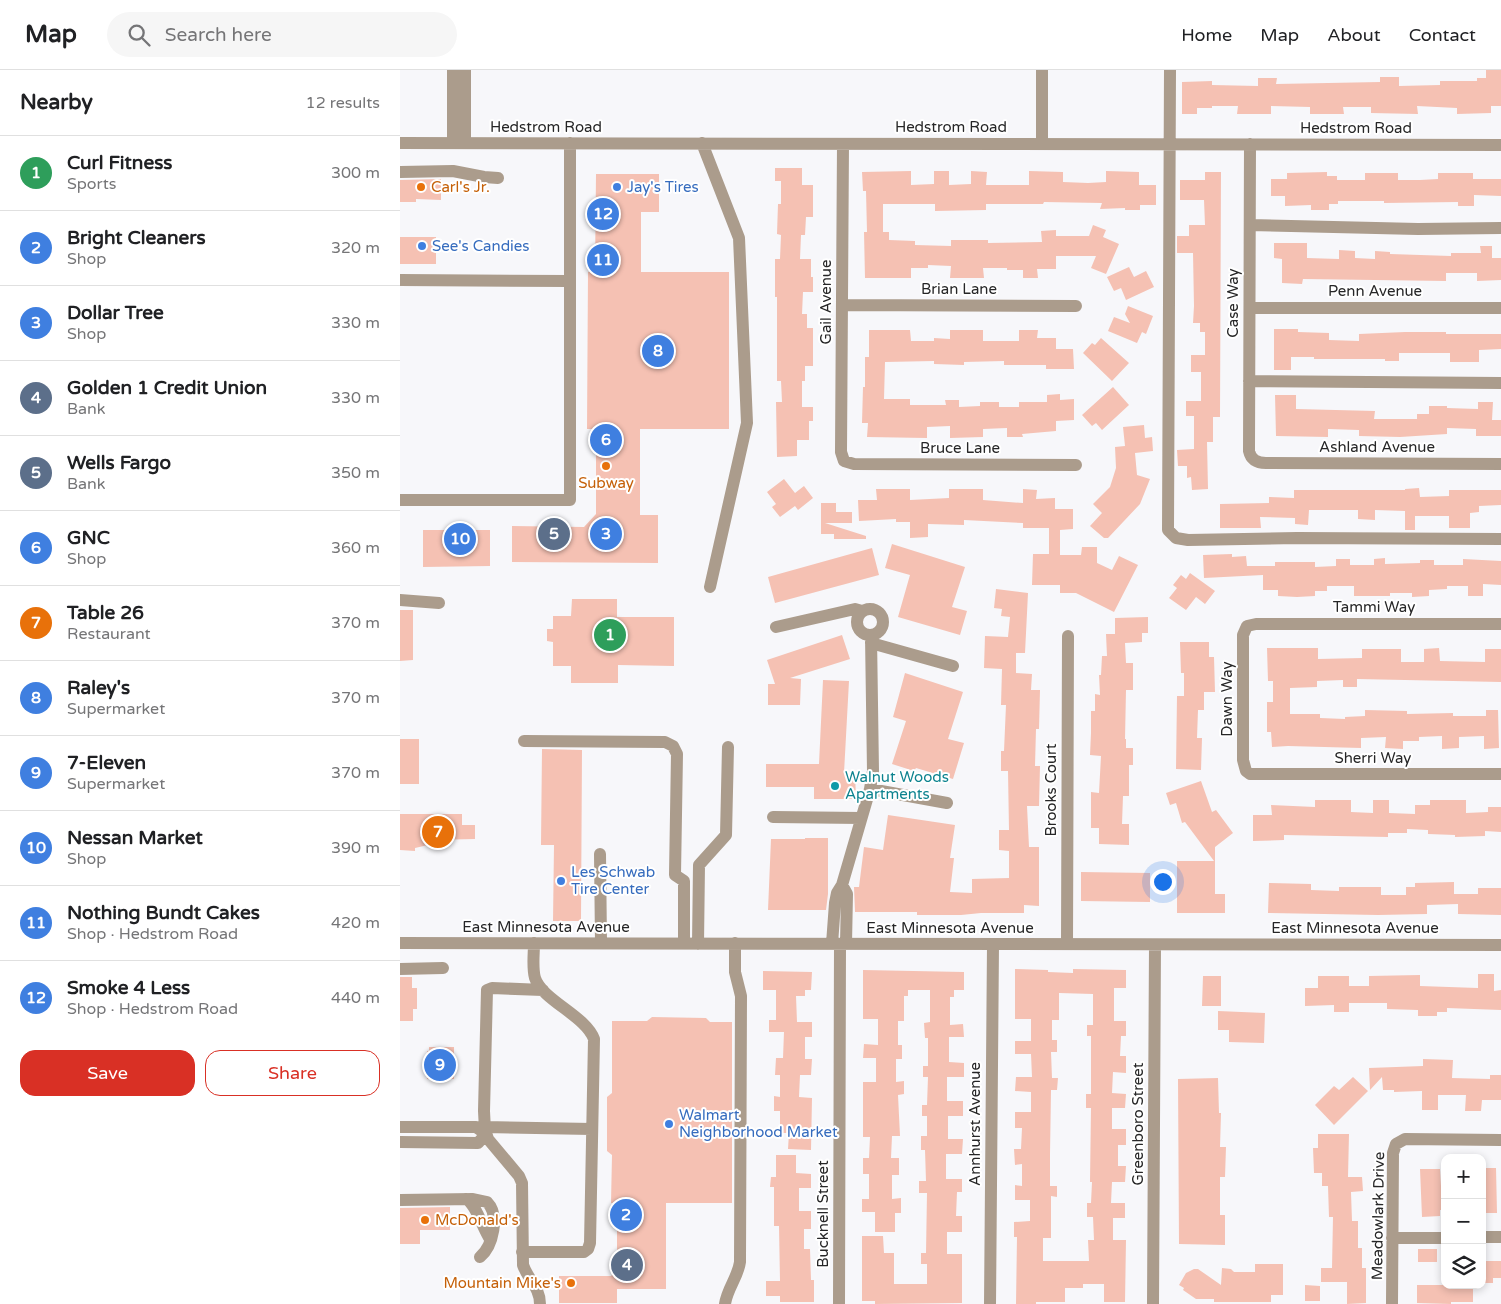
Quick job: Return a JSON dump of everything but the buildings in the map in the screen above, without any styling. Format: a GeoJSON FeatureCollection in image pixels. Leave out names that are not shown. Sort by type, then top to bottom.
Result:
{"type":"FeatureCollection","features":[{"type":"Feature","properties":{"kind":"street"},"geometry":{"type":"LineString","coordinates":[[453,70],[459,143]]}},
{"type":"Feature","properties":{"kind":"street"},"geometry":{"type":"LineString","coordinates":[[459,143],[465,70]]}},
{"type":"Feature","properties":{"kind":"street"},"geometry":{"type":"LineString","coordinates":[[1042,70],[1042,144]]}},
{"type":"Feature","properties":{"kind":"street"},"geometry":{"type":"LineString","coordinates":[[1170,70],[1168,530],[1176,538],[1188,540],[1297,538],[1501,539]]}},
{"type":"Feature","properties":{"kind":"street","name":"Hedstrom Road"},"geometry":{"type":"LineString","coordinates":[[400,143],[1501,145]]}},
{"type":"Feature","properties":{"kind":"street"},"geometry":{"type":"LineString","coordinates":[[400,500],[570,500],[570,143]]}},
{"type":"Feature","properties":{"kind":"street"},"geometry":{"type":"LineString","coordinates":[[702,143],[739,238],[747,423],[710,587]]}},
{"type":"Feature","properties":{"kind":"street","name":"Gail Avenue"},"geometry":{"type":"LineString","coordinates":[[843,144],[841,452],[844,461]]}},
{"type":"Feature","properties":{"kind":"street","name":"Case Way"},"geometry":{"type":"LineString","coordinates":[[1250,144],[1249,451],[1254,460]]}},
{"type":"Feature","properties":{"kind":"street"},"geometry":{"type":"LineString","coordinates":[[400,172],[453,171],[498,178]]}},
{"type":"Feature","properties":{"kind":"street"},"geometry":{"type":"LineString","coordinates":[[1250,225],[1501,228]]}},
{"type":"Feature","properties":{"kind":"street"},"geometry":{"type":"LineString","coordinates":[[400,280],[570,281]]}},
{"type":"Feature","properties":{"kind":"street","name":"Brian Lane"},"geometry":{"type":"LineString","coordinates":[[842,305],[1076,306]]}},
{"type":"Feature","properties":{"kind":"street","name":"Penn Avenue"},"geometry":{"type":"LineString","coordinates":[[1250,308],[1501,308]]}},
{"type":"Feature","properties":{"kind":"street"},"geometry":{"type":"LineString","coordinates":[[1249,382],[1501,383]]}},
{"type":"Feature","properties":{"kind":"street","name":"Ashland Avenue"},"geometry":{"type":"LineString","coordinates":[[1254,460],[1266,463],[1501,464]]}},
{"type":"Feature","properties":{"kind":"street","name":"Bruce Lane"},"geometry":{"type":"LineString","coordinates":[[844,461],[854,464],[1076,465]]}},
{"type":"Feature","properties":{"kind":"street"},"geometry":{"type":"LineString","coordinates":[[400,600],[439,603]]}},
{"type":"Feature","properties":{"kind":"street"},"geometry":{"type":"LineString","coordinates":[[776,627],[855,609],[862,611],[866,609],[874,610],[881,615],[883,624],[879,632],[871,639]]}},
{"type":"Feature","properties":{"kind":"street"},"geometry":{"type":"LineString","coordinates":[[862,611],[857,618],[857,626],[862,633],[871,639],[953,666]]}},
{"type":"Feature","properties":{"kind":"street","name":"Tammi Way"},"geometry":{"type":"LineString","coordinates":[[1247,626],[1256,624],[1501,624]]}},
{"type":"Feature","properties":{"kind":"street","name":"Dawn Way"},"geometry":{"type":"LineString","coordinates":[[1246,771],[1243,760],[1243,635],[1247,626]]}},
{"type":"Feature","properties":{"kind":"street","name":"Brooks Court"},"geometry":{"type":"LineString","coordinates":[[1067,944],[1068,636]]}},
{"type":"Feature","properties":{"kind":"street","name":"Bucknell Street"},"geometry":{"type":"LineString","coordinates":[[839,1304],[840,944],[835,903],[870,789],[873,771],[871,639]]}},
{"type":"Feature","properties":{"kind":"street"},"geometry":{"type":"LineString","coordinates":[[524,741],[665,742],[673,746],[677,754],[675,875],[684,881],[684,944]]}},
{"type":"Feature","properties":{"kind":"street"},"geometry":{"type":"LineString","coordinates":[[698,944],[699,865],[726,835],[728,747]]}},
{"type":"Feature","properties":{"kind":"street","name":"Sherri Way"},"geometry":{"type":"LineString","coordinates":[[1246,771],[1255,774],[1501,774]]}},
{"type":"Feature","properties":{"kind":"street"},"geometry":{"type":"LineString","coordinates":[[870,789],[947,803]]}},
{"type":"Feature","properties":{"kind":"street"},"geometry":{"type":"LineString","coordinates":[[774,817],[861,818]]}},
{"type":"Feature","properties":{"kind":"street"},"geometry":{"type":"LineString","coordinates":[[600,854],[601,943]]}},
{"type":"Feature","properties":{"kind":"street","name":"East Minnesota Avenue"},"geometry":{"type":"LineString","coordinates":[[400,943],[1501,945]]}},
{"type":"Feature","properties":{"kind":"street"},"geometry":{"type":"LineString","coordinates":[[522,1252],[584,1252],[590,1248],[593,1036],[586,1026],[543,990],[536,981],[534,976],[534,943]]}},
{"type":"Feature","properties":{"kind":"street"},"geometry":{"type":"LineString","coordinates":[[725,1304],[737,1275],[740,1262],[741,996],[735,972],[735,944]]}},
{"type":"Feature","properties":{"kind":"street","name":"Annhurst Avenue"},"geometry":{"type":"LineString","coordinates":[[990,1304],[993,945]]}},
{"type":"Feature","properties":{"kind":"street","name":"Greenboro Street"},"geometry":{"type":"LineString","coordinates":[[1153,1304],[1155,945]]}},
{"type":"Feature","properties":{"kind":"street"},"geometry":{"type":"LineString","coordinates":[[400,969],[443,968]]}},
{"type":"Feature","properties":{"kind":"street"},"geometry":{"type":"LineString","coordinates":[[540,1304],[538,1290],[525,1269],[522,1252],[521,1180],[491,1144],[485,1130],[487,992],[492,988],[543,990]]}},
{"type":"Feature","properties":{"kind":"street"},"geometry":{"type":"LineString","coordinates":[[400,1127],[476,1127],[485,1130],[592,1129]]}},
{"type":"Feature","properties":{"kind":"street"},"geometry":{"type":"LineString","coordinates":[[400,1142],[478,1142],[485,1130]]}},
{"type":"Feature","properties":{"kind":"street","name":"Meadowlark Drive"},"geometry":{"type":"LineString","coordinates":[[1392,1304],[1393,1153],[1396,1144],[1405,1140],[1501,1140]]}},
{"type":"Feature","properties":{"kind":"street"},"geometry":{"type":"LineString","coordinates":[[400,1200],[466,1199],[482,1200],[488,1203],[494,1220],[486,1251],[480,1257]]}},
{"type":"Feature","properties":{"kind":"street"},"geometry":{"type":"LineString","coordinates":[[1486,1237],[1501,1237]]}},
{"type":"Feature","properties":{"kind":"street"},"geometry":{"type":"LineString","coordinates":[[1392,1238],[1441,1238]]}},
{"type":"Feature","properties":{"kind":"place","name":"Carl's Jr."},"geometry":{"type":"Point","coordinates":[421,187]}},
{"type":"Feature","properties":{"kind":"place","name":"Jay's Tires"},"geometry":{"type":"Point","coordinates":[617,187]}},
{"type":"Feature","properties":{"kind":"place","name":"Smoke 4 Less"},"geometry":{"type":"Point","coordinates":[603,214]}},
{"type":"Feature","properties":{"kind":"place","name":"See's Candies"},"geometry":{"type":"Point","coordinates":[422,246]}},
{"type":"Feature","properties":{"kind":"place","name":"Nothing Bundt Cakes"},"geometry":{"type":"Point","coordinates":[603,260]}},
{"type":"Feature","properties":{"kind":"place","name":"Raley's"},"geometry":{"type":"Point","coordinates":[658,351]}},
{"type":"Feature","properties":{"kind":"place","name":"GNC"},"geometry":{"type":"Point","coordinates":[606,440]}},
{"type":"Feature","properties":{"kind":"place","name":"Subway"},"geometry":{"type":"Point","coordinates":[606,466]}},
{"type":"Feature","properties":{"kind":"place","name":"Wells Fargo"},"geometry":{"type":"Point","coordinates":[554,534]}},
{"type":"Feature","properties":{"kind":"place","name":"Dollar Tree"},"geometry":{"type":"Point","coordinates":[606,534]}},
{"type":"Feature","properties":{"kind":"place","name":"Nessan Market"},"geometry":{"type":"Point","coordinates":[460,539]}},
{"type":"Feature","properties":{"kind":"place","name":"Curl Fitness"},"geometry":{"type":"Point","coordinates":[610,635]}},
{"type":"Feature","properties":{"kind":"place","name":"Walnut Woods Apartments"},"geometry":{"type":"Point","coordinates":[835,786]}},
{"type":"Feature","properties":{"kind":"place","name":"Table 26"},"geometry":{"type":"Point","coordinates":[438,832]}},
{"type":"Feature","properties":{"kind":"place","name":"Les Schwab Tire Center"},"geometry":{"type":"Point","coordinates":[561,881]}},
{"type":"Feature","properties":{"kind":"place","name":"7-Eleven"},"geometry":{"type":"Point","coordinates":[440,1065]}},
{"type":"Feature","properties":{"kind":"place","name":"Walmart Neighborhood Market"},"geometry":{"type":"Point","coordinates":[669,1124]}},
{"type":"Feature","properties":{"kind":"place","name":"Bright Cleaners"},"geometry":{"type":"Point","coordinates":[626,1215]}},
{"type":"Feature","properties":{"kind":"place","name":"McDonald's"},"geometry":{"type":"Point","coordinates":[425,1220]}},
{"type":"Feature","properties":{"kind":"place","name":"Golden 1 Credit Union"},"geometry":{"type":"Point","coordinates":[627,1265]}},
{"type":"Feature","properties":{"kind":"place","name":"Mountain Mike's"},"geometry":{"type":"Point","coordinates":[571,1283]}}]}
